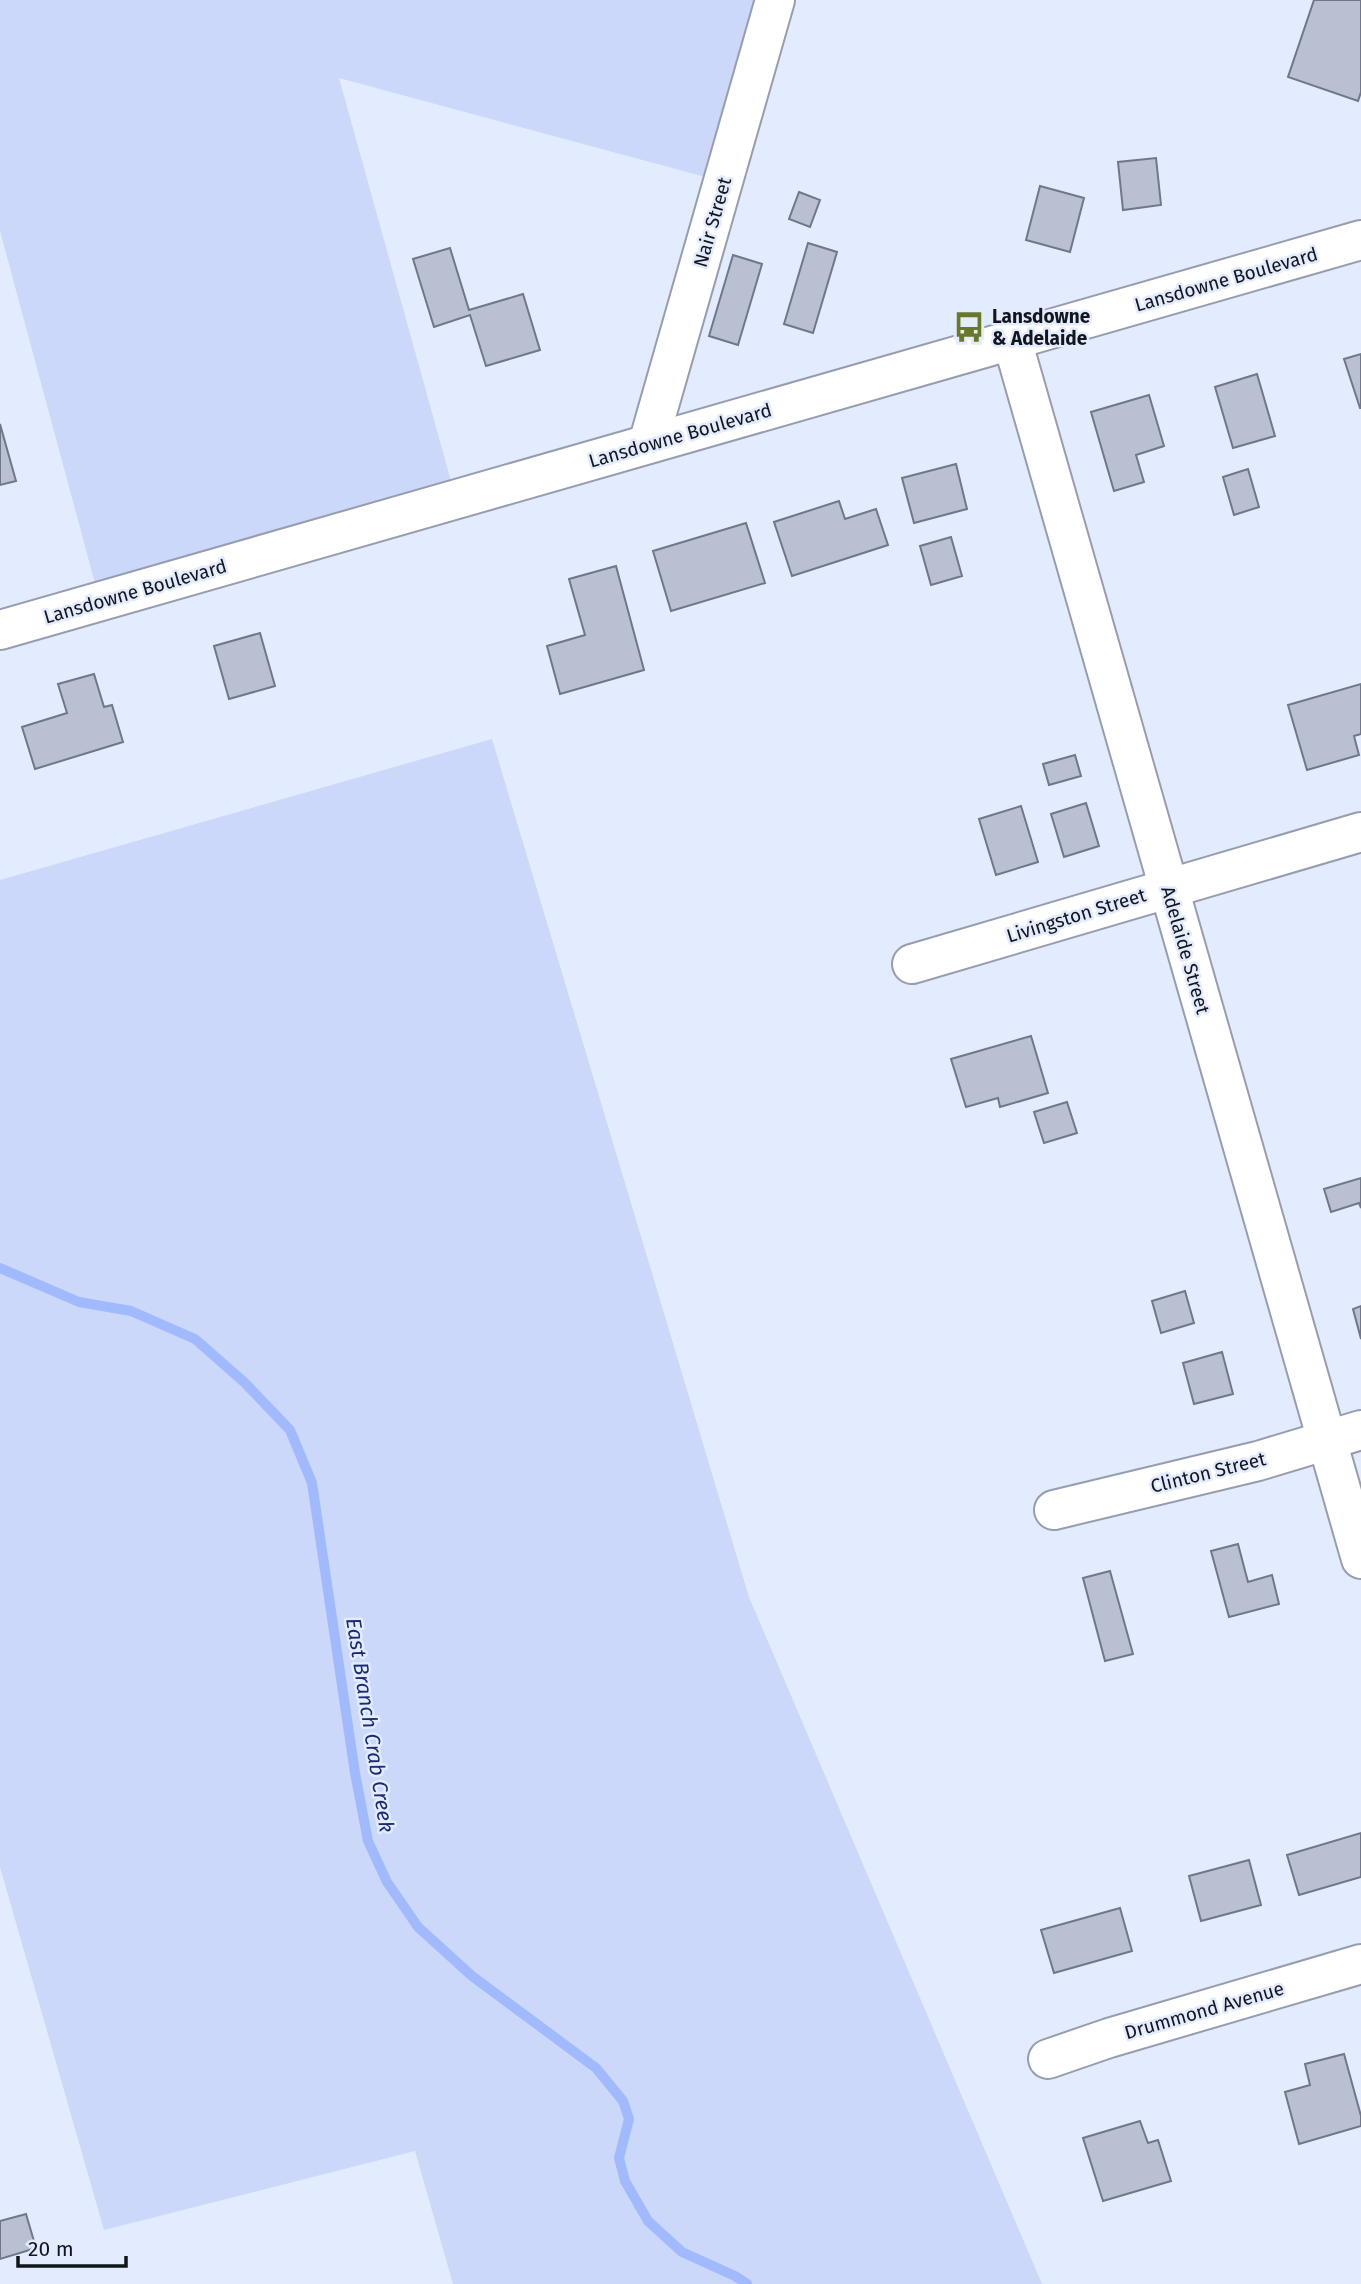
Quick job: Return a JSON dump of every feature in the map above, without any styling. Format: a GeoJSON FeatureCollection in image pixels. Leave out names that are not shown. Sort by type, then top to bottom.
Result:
{"type":"FeatureCollection","features":[{"type":"Feature","properties":{"kind":"street","name":"Nair Street"},"geometry":{"type":"LineString","coordinates":[[648,444],[775,0]]}},
{"type":"Feature","properties":{"kind":"street","name":"Lansdowne Boulevard"},"geometry":{"type":"LineString","coordinates":[[0,630],[1361,240]]}},
{"type":"Feature","properties":{"kind":"street","name":"Adelaide Street"},"geometry":{"type":"LineString","coordinates":[[1012,340],[1168,887],[1344,1435],[1361,1559]]}},
{"type":"Feature","properties":{"kind":"street","name":"Livingston Street"},"geometry":{"type":"LineString","coordinates":[[912,964],[1361,832]]}},
{"type":"Feature","properties":{"kind":"street","name":"Clinton Street"},"geometry":{"type":"LineString","coordinates":[[1054,1510],[1258,1461],[1344,1435]]}},
{"type":"Feature","properties":{"kind":"street","name":"Drummond Avenue"},"geometry":{"type":"LineString","coordinates":[[1048,2059],[1109,2038],[1361,1964]]}},
{"type":"Feature","properties":{"kind":"shaded area"},"geometry":{"type":"Polygon","coordinates":[[[0,0],[775,0],[724,182],[339,78],[456,499],[100,602],[0,231],[0,0]]]}},
{"type":"Feature","properties":{"kind":"shaded area"},"geometry":{"type":"Polygon","coordinates":[[[492,739],[749,1597],[1042,2284],[453,2284],[415,2151],[104,2230],[0,1867],[0,880],[492,739]]]}},
{"type":"Feature","properties":{"kind":"building"},"geometry":{"type":"Polygon","coordinates":[[[1314,0],[1361,0],[1361,92],[1358,101],[1288,77],[1314,0]]]}},
{"type":"Feature","properties":{"kind":"building"},"geometry":{"type":"Polygon","coordinates":[[[1156,158],[1161,205],[1123,210],[1118,162],[1156,158]]]}},
{"type":"Feature","properties":{"kind":"building"},"geometry":{"type":"Polygon","coordinates":[[[1040,186],[1084,198],[1070,252],[1026,240],[1040,186]]]}},
{"type":"Feature","properties":{"kind":"building"},"geometry":{"type":"Polygon","coordinates":[[[799,192],[820,200],[810,227],[789,219],[799,192]]]}},
{"type":"Feature","properties":{"kind":"building"},"geometry":{"type":"Polygon","coordinates":[[[808,243],[837,252],[813,333],[784,324],[808,243]]]}},
{"type":"Feature","properties":{"kind":"building"},"geometry":{"type":"Polygon","coordinates":[[[450,248],[469,310],[523,294],[540,350],[486,366],[470,315],[434,327],[413,259],[450,248]]]}},
{"type":"Feature","properties":{"kind":"building"},"geometry":{"type":"Polygon","coordinates":[[[733,255],[762,264],[738,345],[709,336],[733,255]]]}},
{"type":"Feature","properties":{"kind":"building"},"geometry":{"type":"Polygon","coordinates":[[[1361,354],[1361,408],[1360,408],[1344,359],[1361,354]]]}},
{"type":"Feature","properties":{"kind":"building"},"geometry":{"type":"Polygon","coordinates":[[[1257,374],[1275,436],[1233,448],[1215,387],[1257,374]]]}},
{"type":"Feature","properties":{"kind":"building"},"geometry":{"type":"Polygon","coordinates":[[[1149,395],[1164,446],[1136,455],[1144,482],[1114,491],[1091,412],[1149,395]]]}},
{"type":"Feature","properties":{"kind":"building"},"geometry":{"type":"Polygon","coordinates":[[[0,424],[16,481],[0,485],[0,424]]]}},
{"type":"Feature","properties":{"kind":"building"},"geometry":{"type":"Polygon","coordinates":[[[956,464],[967,509],[914,523],[902,478],[956,464]]]}},
{"type":"Feature","properties":{"kind":"building"},"geometry":{"type":"Polygon","coordinates":[[[1248,469],[1259,507],[1234,515],[1223,477],[1248,469]]]}},
{"type":"Feature","properties":{"kind":"building"},"geometry":{"type":"Polygon","coordinates":[[[839,501],[845,519],[876,509],[888,545],[792,576],[774,522],[839,501]]]}},
{"type":"Feature","properties":{"kind":"building"},"geometry":{"type":"Polygon","coordinates":[[[746,523],[765,583],[671,611],[653,551],[746,523]]]}},
{"type":"Feature","properties":{"kind":"building"},"geometry":{"type":"Polygon","coordinates":[[[951,537],[962,576],[931,585],[920,546],[951,537]]]}},
{"type":"Feature","properties":{"kind":"building"},"geometry":{"type":"Polygon","coordinates":[[[616,566],[644,670],[560,694],[547,646],[585,635],[569,579],[616,566]]]}},
{"type":"Feature","properties":{"kind":"building"},"geometry":{"type":"Polygon","coordinates":[[[260,633],[275,686],[229,699],[214,646],[260,633]]]}},
{"type":"Feature","properties":{"kind":"building"},"geometry":{"type":"Polygon","coordinates":[[[94,674],[104,707],[112,705],[123,742],[35,769],[22,727],[67,713],[58,684],[94,674]]]}},
{"type":"Feature","properties":{"kind":"building"},"geometry":{"type":"Polygon","coordinates":[[[1361,684],[1361,734],[1354,736],[1359,755],[1307,770],[1288,705],[1361,684]]]}},
{"type":"Feature","properties":{"kind":"building"},"geometry":{"type":"Polygon","coordinates":[[[1075,755],[1081,776],[1049,785],[1043,764],[1075,755]]]}},
{"type":"Feature","properties":{"kind":"building"},"geometry":{"type":"Polygon","coordinates":[[[1086,803],[1099,846],[1064,857],[1051,814],[1086,803]]]}},
{"type":"Feature","properties":{"kind":"building"},"geometry":{"type":"Polygon","coordinates":[[[1021,806],[1038,862],[996,875],[979,819],[1021,806]]]}},
{"type":"Feature","properties":{"kind":"building"},"geometry":{"type":"Polygon","coordinates":[[[1031,1036],[1048,1093],[1000,1107],[998,1098],[966,1107],[951,1059],[1031,1036]]]}},
{"type":"Feature","properties":{"kind":"building"},"geometry":{"type":"Polygon","coordinates":[[[1067,1102],[1077,1133],[1044,1143],[1034,1112],[1067,1102]]]}},
{"type":"Feature","properties":{"kind":"building"},"geometry":{"type":"Polygon","coordinates":[[[1361,1178],[1361,1208],[1359,1203],[1331,1212],[1324,1189],[1361,1178]]]}},
{"type":"Feature","properties":{"kind":"building"},"geometry":{"type":"Polygon","coordinates":[[[1185,1291],[1194,1323],[1161,1333],[1152,1301],[1185,1291]]]}},
{"type":"Feature","properties":{"kind":"building"},"geometry":{"type":"Polygon","coordinates":[[[1361,1306],[1361,1339],[1353,1309],[1361,1306]]]}},
{"type":"Feature","properties":{"kind":"building"},"geometry":{"type":"Polygon","coordinates":[[[1222,1352],[1233,1394],[1194,1404],[1183,1363],[1222,1352]]]}},
{"type":"Feature","properties":{"kind":"building"},"geometry":{"type":"Polygon","coordinates":[[[1238,1544],[1248,1582],[1272,1575],[1279,1604],[1229,1617],[1211,1551],[1238,1544]]]}},
{"type":"Feature","properties":{"kind":"building"},"geometry":{"type":"Polygon","coordinates":[[[1110,1571],[1133,1654],[1105,1661],[1083,1578],[1110,1571]]]}},
{"type":"Feature","properties":{"kind":"building"},"geometry":{"type":"Polygon","coordinates":[[[1361,1833],[1361,1877],[1299,1895],[1287,1855],[1361,1833]]]}},
{"type":"Feature","properties":{"kind":"building"},"geometry":{"type":"Polygon","coordinates":[[[1249,1860],[1261,1905],[1201,1921],[1189,1876],[1249,1860]]]}},
{"type":"Feature","properties":{"kind":"building"},"geometry":{"type":"Polygon","coordinates":[[[1120,1908],[1132,1951],[1054,1973],[1041,1930],[1120,1908]]]}},
{"type":"Feature","properties":{"kind":"building"},"geometry":{"type":"Polygon","coordinates":[[[1344,2054],[1361,2116],[1361,2126],[1299,2144],[1285,2092],[1310,2085],[1305,2064],[1344,2054]]]}},
{"type":"Feature","properties":{"kind":"building"},"geometry":{"type":"Polygon","coordinates":[[[1140,2121],[1148,2143],[1158,2140],[1171,2181],[1103,2201],[1083,2138],[1140,2121]]]}},
{"type":"Feature","properties":{"kind":"building"},"geometry":{"type":"Polygon","coordinates":[[[26,2214],[36,2248],[0,2259],[0,2221],[26,2214]]]}},
{"type":"Feature","properties":{"kind":"waterway","name":"East Branch Crab Creek"},"geometry":{"type":"LineString","coordinates":[[0,1268],[79,1302],[131,1311],[195,1339],[244,1382],[290,1430],[312,1483],[355,1773],[368,1841],[387,1882],[418,1927],[472,1976],[596,2068],[623,2101],[629,2119],[619,2158],[625,2181],[648,2221],[682,2252],[747,2284]]}},
{"type":"Feature","properties":{"kind":"place","name":"Lansdowne & Adelaide"},"geometry":{"type":"Point","coordinates":[969,327]}}]}
